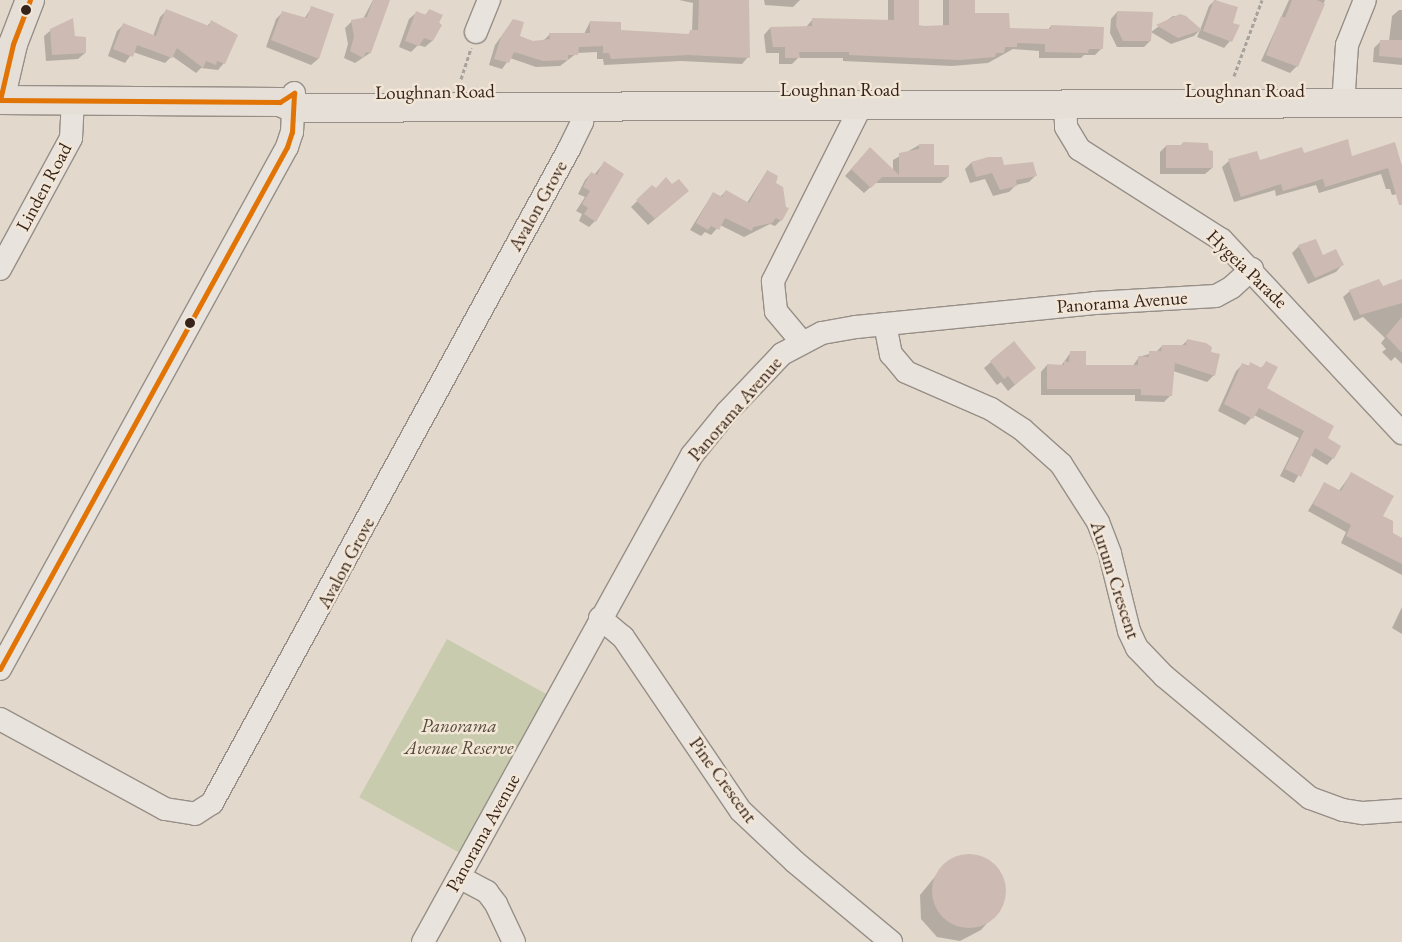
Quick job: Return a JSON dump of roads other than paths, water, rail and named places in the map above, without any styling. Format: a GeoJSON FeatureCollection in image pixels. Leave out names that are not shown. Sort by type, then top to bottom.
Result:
{"type":"FeatureCollection","features":[{"type":"Feature","properties":{"kind":"main road"},"geometry":{"type":"LineString","coordinates":[[0,100],[13,44],[30,0]]}},
{"type":"Feature","properties":{"kind":"main road","name":"Loughnan Road"},"geometry":{"type":"LineString","coordinates":[[0,100],[289,101],[1402,90]]}},
{"type":"Feature","properties":{"kind":"main road","name":"Loughnan Road"},"geometry":{"type":"LineString","coordinates":[[289,101],[584,108],[1402,102]]}},
{"type":"Feature","properties":{"kind":"street"},"geometry":{"type":"LineString","coordinates":[[476,32],[489,0]]}},
{"type":"Feature","properties":{"kind":"street"},"geometry":{"type":"LineString","coordinates":[[1344,90],[1347,45],[1365,0]]}},
{"type":"Feature","properties":{"kind":"street","name":"Linden Road"},"geometry":{"type":"LineString","coordinates":[[0,269],[71,138],[73,101]]}},
{"type":"Feature","properties":{"kind":"street"},"geometry":{"type":"LineString","coordinates":[[0,670],[287,147],[292,132],[289,101]]}},
{"type":"Feature","properties":{"kind":"street","name":"Hygeia Parade"},"geometry":{"type":"LineString","coordinates":[[1064,105],[1066,127],[1079,149],[1208,230],[1252,269],[1402,433]]}},
{"type":"Feature","properties":{"kind":"street"},"geometry":{"type":"LineString","coordinates":[[801,341],[776,311],[773,281],[861,106]]}},
{"type":"Feature","properties":{"kind":"street","name":"Avalon Grove"},"geometry":{"type":"LineString","coordinates":[[0,719],[165,809],[195,814],[212,803],[569,150],[582,122],[584,108]]}},
{"type":"Feature","properties":{"kind":"street","name":"Panorama Avenue"},"geometry":{"type":"LineString","coordinates":[[423,942],[692,454],[782,354],[801,341],[822,332],[1095,303],[1216,296],[1232,287],[1252,269]]}},
{"type":"Feature","properties":{"kind":"street","name":"Aurum Crescent"},"geometry":{"type":"LineString","coordinates":[[885,324],[891,354],[906,372],[992,409],[1023,430],[1061,464],[1098,522],[1110,554],[1129,630],[1137,648],[1158,671],[1310,798],[1343,810],[1363,813],[1402,810]]}},
{"type":"Feature","properties":{"kind":"street","name":"Pine Crescent"},"geometry":{"type":"LineString","coordinates":[[600,618],[623,637],[741,811],[788,856],[891,942]]}},
{"type":"Feature","properties":{"kind":"street"},"geometry":{"type":"LineString","coordinates":[[459,877],[487,892],[496,904],[514,942]]}},
{"type":"Feature","properties":{"kind":"park label","name":"Panorama Avenue Reserve"},"geometry":{"type":"Point","coordinates":[459,737]}}]}
